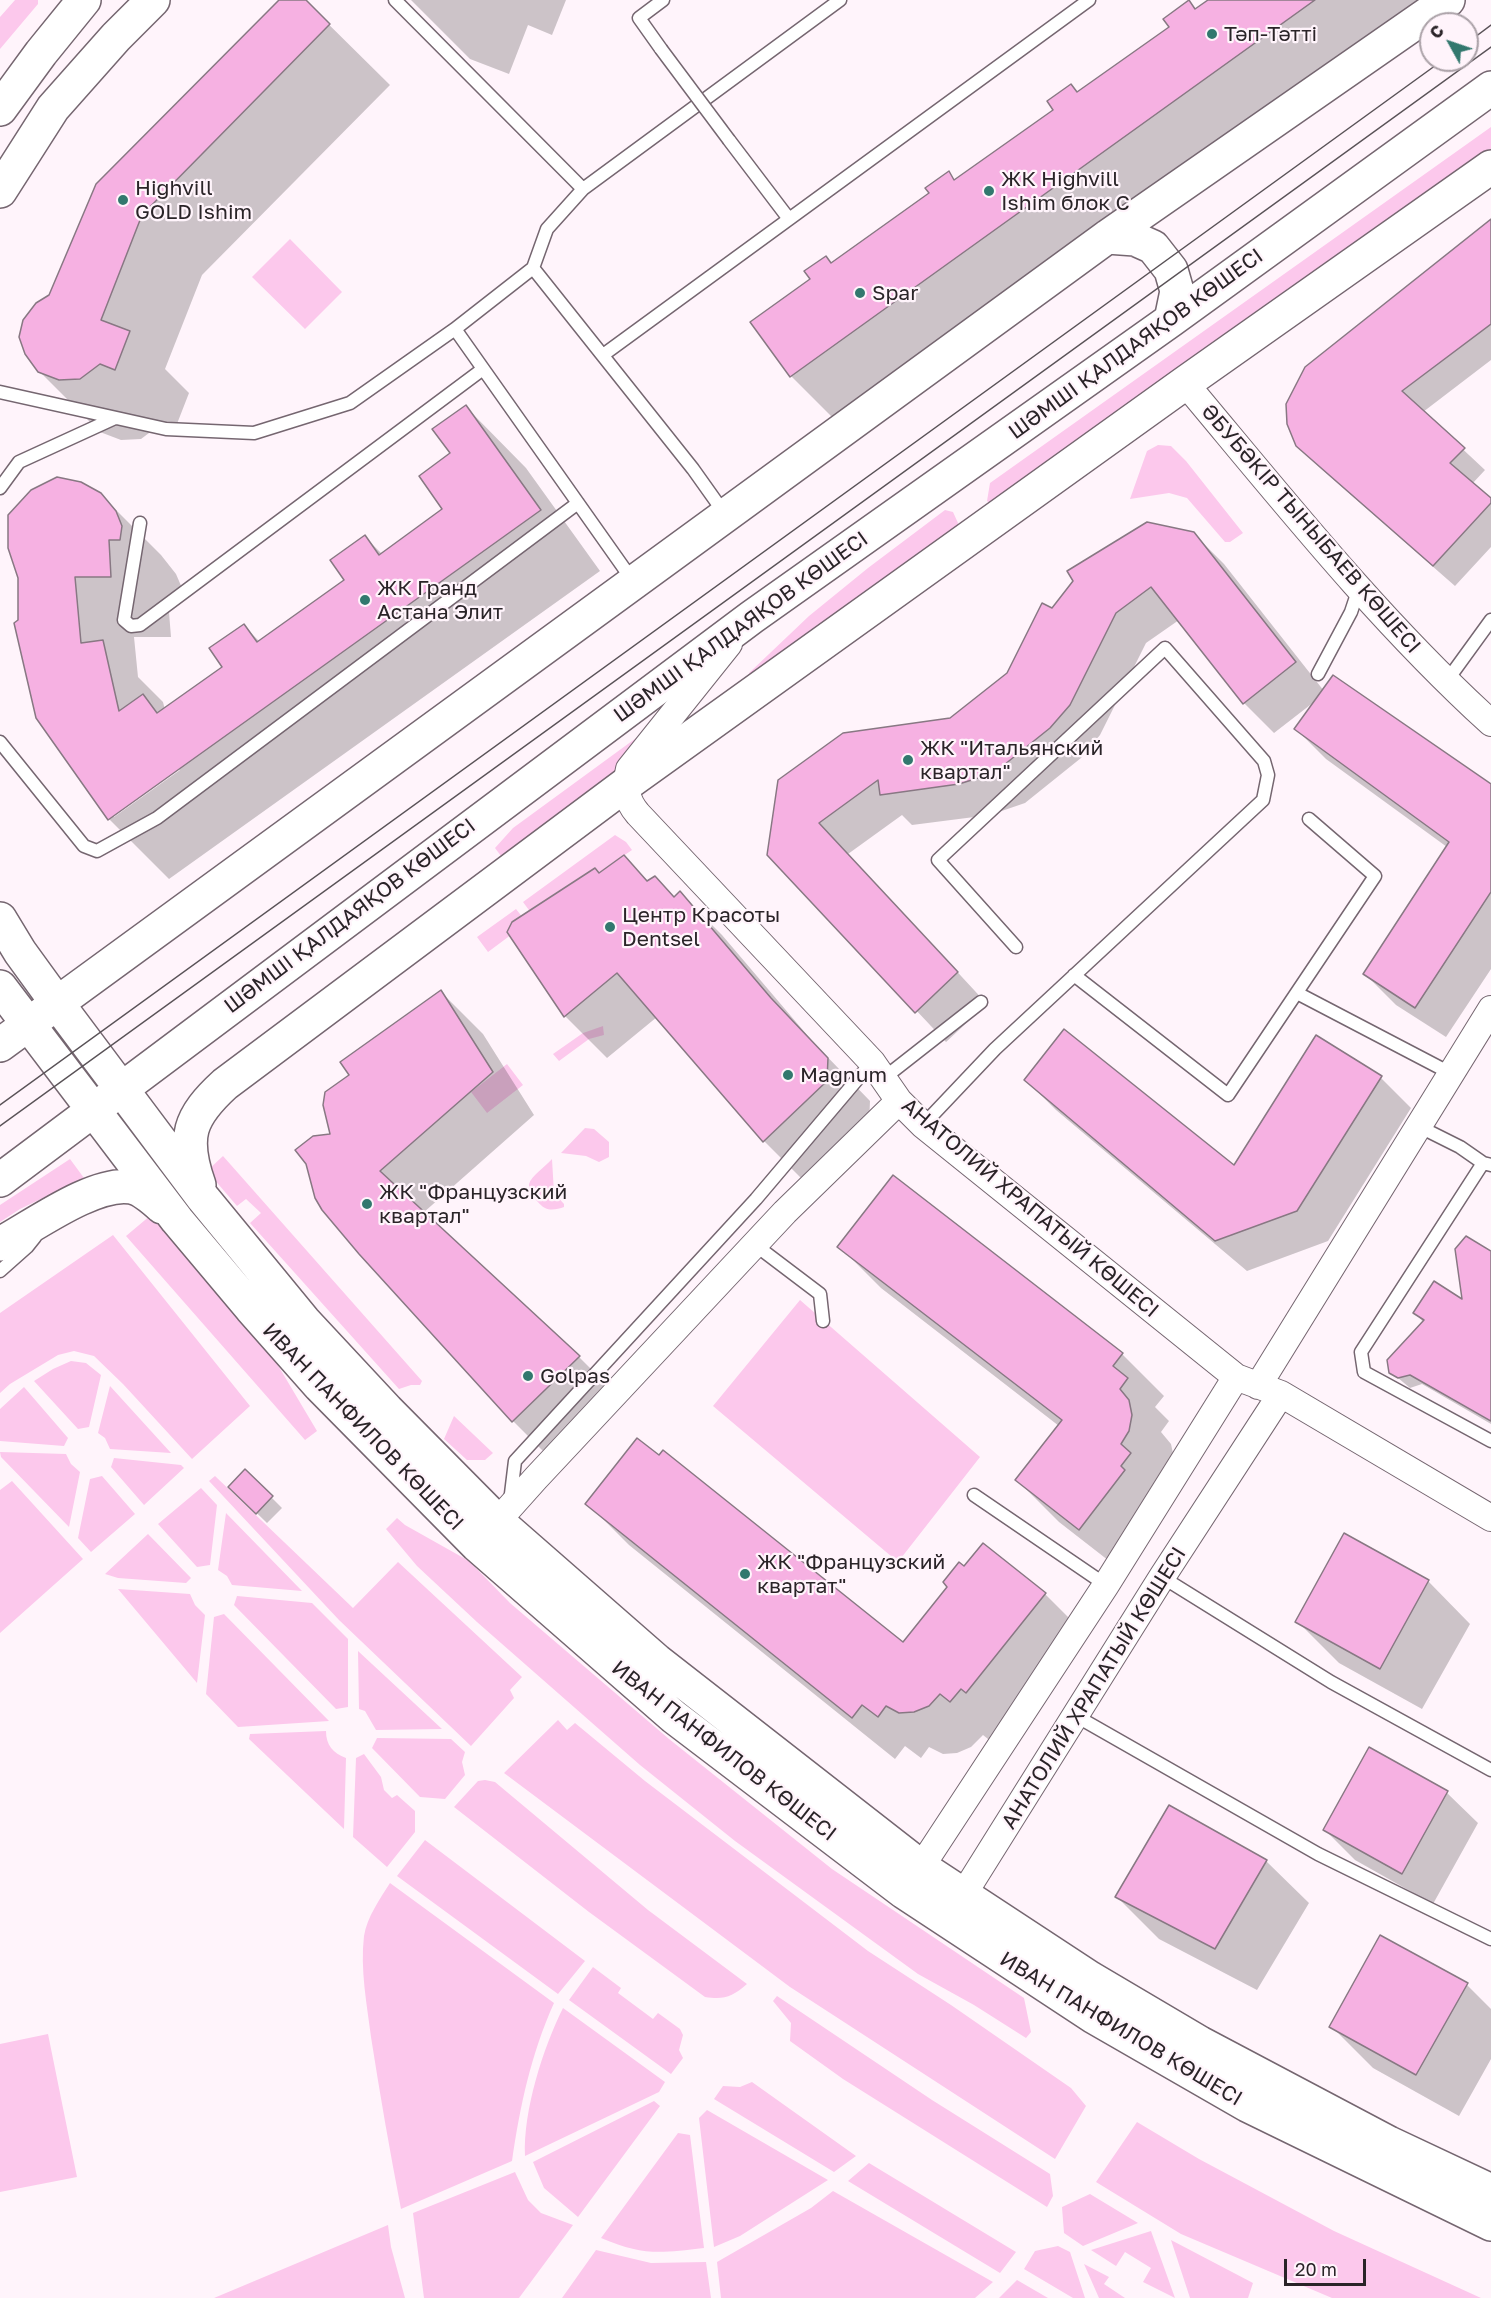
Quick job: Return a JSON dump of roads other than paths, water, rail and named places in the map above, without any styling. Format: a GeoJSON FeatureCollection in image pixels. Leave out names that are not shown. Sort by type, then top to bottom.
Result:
{"type":"FeatureCollection","features":[{"type":"Feature","properties":{"kind":"street"},"geometry":{"type":"LineString","coordinates":[[0,109],[84,0]]}},
{"type":"Feature","properties":{"kind":"street"},"geometry":{"type":"LineString","coordinates":[[0,191],[53,108],[116,37],[153,0]]}},
{"type":"Feature","properties":{"kind":"street"},"geometry":{"type":"LineString","coordinates":[[0,1045],[1107,237],[1448,0]]}},
{"type":"Feature","properties":{"kind":"street","name":"ШӘМШІ ҚАЛДАЯҚОВ КӨШЕСІ"},"geometry":{"type":"LineString","coordinates":[[0,1180],[752,617],[1171,320],[1491,88]]}},
{"type":"Feature","properties":{"kind":"street"},"geometry":{"type":"LineString","coordinates":[[203,1198],[191,1165],[189,1144],[198,1113],[207,1101],[235,1077],[625,785],[1185,383],[1491,167]]}},
{"type":"Feature","properties":{"kind":"street"},"geometry":{"type":"LineString","coordinates":[[1107,237],[1135,238],[1153,247],[1171,270],[1177,291],[1171,320]]}},
{"type":"Feature","properties":{"kind":"street","name":"ӘБУБӘКІР ТЫНЫБАЕВ КӨШЕСІ"},"geometry":{"type":"LineString","coordinates":[[1185,383],[1352,582],[1446,682],[1491,723]]}},
{"type":"Feature","properties":{"kind":"street"},"geometry":{"type":"LineString","coordinates":[[625,785],[629,769],[752,617]]}},
{"type":"Feature","properties":{"kind":"street","name":"АНАТОЛИЙ ХРАПАТЫЙ КӨШЕСІ"},"geometry":{"type":"LineString","coordinates":[[625,785],[627,796],[638,814],[878,1070],[899,1101],[923,1125],[1258,1386],[1491,1518]]}},
{"type":"Feature","properties":{"kind":"street","name":"ИВАН ПАНФИЛОВ КӨШЕСІ"},"geometry":{"type":"LineString","coordinates":[[0,919],[20,952],[57,1003],[203,1198],[262,1272],[338,1359],[495,1524],[674,1718],[954,1908],[1094,2018],[1246,2105],[1491,2224]]}},
{"type":"Feature","properties":{"kind":"street","name":"ИВАН ПАНФИЛОВ КӨШЕСІ"},"geometry":{"type":"LineString","coordinates":[[0,987],[177,1220],[321,1386],[495,1524]]}},
{"type":"Feature","properties":{"kind":"street"},"geometry":{"type":"LineString","coordinates":[[913,1880],[1106,1585],[1258,1386],[1491,1009]]}},
{"type":"Feature","properties":{"kind":"street"},"geometry":{"type":"LineString","coordinates":[[495,1524],[754,1244],[899,1101]]}},
{"type":"Feature","properties":{"kind":"street"},"geometry":{"type":"LineString","coordinates":[[0,1244],[93,1192],[108,1189],[131,1187],[150,1196],[177,1220]]}},
{"type":"Feature","properties":{"kind":"street","name":"АНАТОЛИЙ ХРАПАТЫЙ КӨШЕСІ"},"geometry":{"type":"LineString","coordinates":[[954,1908],[1162,1577],[1258,1386]]}},
{"type":"Feature","properties":{"kind":"street","name":"ИВАН ПАНФИЛОВ КӨШЕСІ"},"geometry":{"type":"LineString","coordinates":[[954,1908],[1090,1978],[1200,2043],[1389,2143],[1491,2191]]}},
{"type":"Feature","properties":{"kind":"lane"},"geometry":{"type":"LineString","coordinates":[[395,0],[583,189]]}},
{"type":"Feature","properties":{"kind":"lane"},"geometry":{"type":"LineString","coordinates":[[663,0],[639,18],[789,219]]}},
{"type":"Feature","properties":{"kind":"lane"},"geometry":{"type":"LineString","coordinates":[[0,392],[166,429],[254,433],[350,403],[455,329],[533,268],[547,229],[583,189],[840,0]]}},
{"type":"Feature","properties":{"kind":"lane"},"geometry":{"type":"LineString","coordinates":[[603,355],[1089,0]]}},
{"type":"Feature","properties":{"kind":"lane"},"geometry":{"type":"LineString","coordinates":[[533,268],[693,469],[726,515]]}},
{"type":"Feature","properties":{"kind":"lane"},"geometry":{"type":"LineString","coordinates":[[455,329],[634,583]]}},
{"type":"Feature","properties":{"kind":"lane"},"geometry":{"type":"LineString","coordinates":[[140,523],[124,620],[131,626],[141,625],[483,369]]}},
{"type":"Feature","properties":{"kind":"lane"},"geometry":{"type":"LineString","coordinates":[[0,488],[19,462],[116,418]]}},
{"type":"Feature","properties":{"kind":"lane"},"geometry":{"type":"LineString","coordinates":[[0,742],[84,846],[97,851],[157,818],[578,502]]}},
{"type":"Feature","properties":{"kind":"lane"},"geometry":{"type":"LineString","coordinates":[[1318,674],[1351,612],[1356,597],[1352,582]]}},
{"type":"Feature","properties":{"kind":"lane"},"geometry":{"type":"LineString","coordinates":[[1446,682],[1491,620]]}},
{"type":"Feature","properties":{"kind":"lane"},"geometry":{"type":"LineString","coordinates":[[923,1125],[995,1049],[1263,800],[1268,775],[1264,762],[1165,648],[938,860],[1016,947]]}},
{"type":"Feature","properties":{"kind":"lane"},"geometry":{"type":"LineString","coordinates":[[1074,975],[1228,1095],[1375,876],[1310,819]]}},
{"type":"Feature","properties":{"kind":"lane"},"geometry":{"type":"LineString","coordinates":[[1297,993],[1452,1074]]}},
{"type":"Feature","properties":{"kind":"lane"},"geometry":{"type":"LineString","coordinates":[[495,1524],[515,1461],[756,1199],[878,1070],[981,1002]]}},
{"type":"Feature","properties":{"kind":"lane"},"geometry":{"type":"LineString","coordinates":[[1418,1126],[1460,1147],[1487,1164],[1360,1352],[1364,1372],[1491,1441]]}},
{"type":"Feature","properties":{"kind":"lane"},"geometry":{"type":"LineString","coordinates":[[0,1271],[27,1247],[50,1216]]}},
{"type":"Feature","properties":{"kind":"lane"},"geometry":{"type":"LineString","coordinates":[[754,1244],[820,1294],[823,1321]]}},
{"type":"Feature","properties":{"kind":"lane"},"geometry":{"type":"LineString","coordinates":[[974,1495],[1106,1585]]}},
{"type":"Feature","properties":{"kind":"lane"},"geometry":{"type":"LineString","coordinates":[[1162,1577],[1331,1682],[1491,1770]]}},
{"type":"Feature","properties":{"kind":"lane"},"geometry":{"type":"LineString","coordinates":[[1076,1716],[1318,1854],[1491,1939]]}},
{"type":"Feature","properties":{"kind":"tram line"},"geometry":{"type":"LineString","coordinates":[[1479,34],[1491,25]]}},
{"type":"Feature","properties":{"kind":"tram line"},"geometry":{"type":"LineString","coordinates":[[0,1126],[1491,47]]}},
{"type":"Feature","properties":{"kind":"tram line"},"geometry":{"type":"LineString","coordinates":[[0,1105],[1426,72]]}},
{"type":"Feature","properties":{"kind":"place","name":"Тәп-Тәтті"},"geometry":{"type":"Point","coordinates":[1212,34]}},
{"type":"Feature","properties":{"kind":"place","name":"ЖК Highvill Ishim блок C"},"geometry":{"type":"Point","coordinates":[989,191]}},
{"type":"Feature","properties":{"kind":"place","name":"Highvill GOLD Ishim"},"geometry":{"type":"Point","coordinates":[123,200]}},
{"type":"Feature","properties":{"kind":"place","name":"Spar"},"geometry":{"type":"Point","coordinates":[860,293]}},
{"type":"Feature","properties":{"kind":"place","name":"ЖК Гранд Астана Элит"},"geometry":{"type":"Point","coordinates":[365,600]}},
{"type":"Feature","properties":{"kind":"place","name":"ЖК \"Итальянский квартал\""},"geometry":{"type":"Point","coordinates":[908,760]}},
{"type":"Feature","properties":{"kind":"place","name":"Центр Красоты Dentsel"},"geometry":{"type":"Point","coordinates":[610,927]}},
{"type":"Feature","properties":{"kind":"place","name":"Magnum"},"geometry":{"type":"Point","coordinates":[788,1075]}},
{"type":"Feature","properties":{"kind":"place","name":"ЖК \"Французский квартал\""},"geometry":{"type":"Point","coordinates":[367,1204]}},
{"type":"Feature","properties":{"kind":"place","name":"Golpas"},"geometry":{"type":"Point","coordinates":[528,1376]}},
{"type":"Feature","properties":{"kind":"place","name":"ЖК \"Французский квартат\""},"geometry":{"type":"Point","coordinates":[745,1574]}}]}
